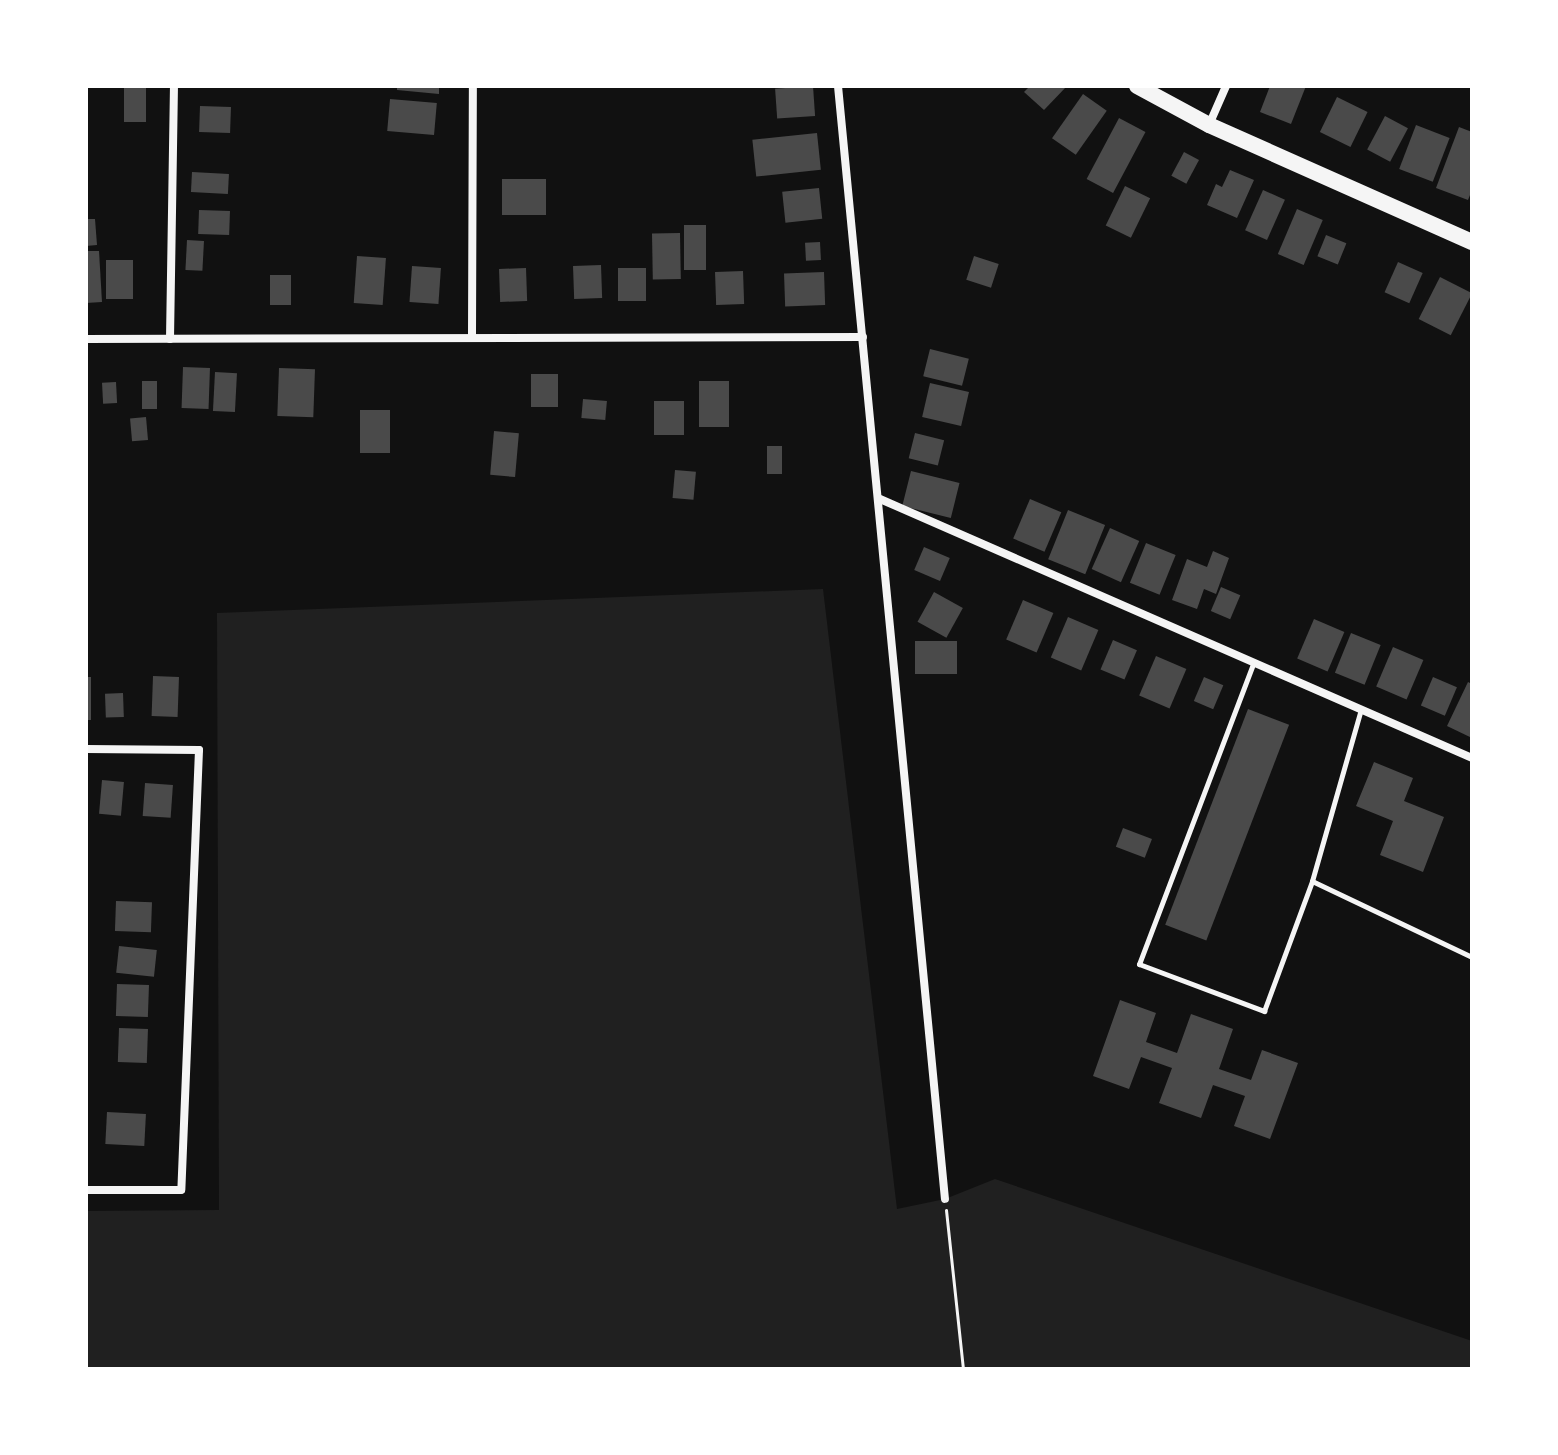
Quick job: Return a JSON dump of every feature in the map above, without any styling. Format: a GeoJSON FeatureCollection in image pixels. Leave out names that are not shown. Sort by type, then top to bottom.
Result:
{"type":"FeatureCollection","features":[{"type":"Feature","properties":{"kind":"highway"},"geometry":{"type":"LineString","coordinates":[[1137,86],[1209,125],[1472,242]]}},
{"type":"Feature","properties":{"kind":"street"},"geometry":{"type":"LineString","coordinates":[[170,339],[174,86]]}},
{"type":"Feature","properties":{"kind":"street"},"geometry":{"type":"LineString","coordinates":[[472,336],[473,86]]}},
{"type":"Feature","properties":{"kind":"street"},"geometry":{"type":"LineString","coordinates":[[838,86],[945,1199]]}},
{"type":"Feature","properties":{"kind":"street"},"geometry":{"type":"LineString","coordinates":[[1209,125],[1226,86]]}},
{"type":"Feature","properties":{"kind":"street"},"geometry":{"type":"LineString","coordinates":[[86,339],[863,337]]}},
{"type":"Feature","properties":{"kind":"street"},"geometry":{"type":"LineString","coordinates":[[880,499],[1472,758]]}},
{"type":"Feature","properties":{"kind":"street"},"geometry":{"type":"LineString","coordinates":[[86,749],[199,750],[181,1190],[86,1190]]}},
{"type":"Feature","properties":{"kind":"lane"},"geometry":{"type":"LineString","coordinates":[[1253,664],[1139,964],[1264,1011],[1312,881],[1362,708]]}},
{"type":"Feature","properties":{"kind":"lane"},"geometry":{"type":"LineString","coordinates":[[1312,881],[1472,957]]}},
{"type":"Feature","properties":{"kind":"path"},"geometry":{"type":"LineString","coordinates":[[945,1199],[963,1369]]}},
{"type":"Feature","properties":{"kind":"shaded area"},"geometry":{"type":"Polygon","coordinates":[[[823,589],[897,1209],[945,1199],[995,1179],[1472,1341],[1472,1369],[86,1369],[86,1211],[219,1210],[217,613],[823,589]]]}},
{"type":"Feature","properties":{"kind":"building"},"geometry":{"type":"Polygon","coordinates":[[[124,86],[146,86],[146,122],[124,122],[124,86]]]}},
{"type":"Feature","properties":{"kind":"building"},"geometry":{"type":"Polygon","coordinates":[[[397,86],[439,86],[439,94],[397,90],[397,86]]]}},
{"type":"Feature","properties":{"kind":"building"},"geometry":{"type":"Polygon","coordinates":[[[813,86],[815,116],[777,119],[775,89],[813,86]]]}},
{"type":"Feature","properties":{"kind":"building"},"geometry":{"type":"Polygon","coordinates":[[[1030,86],[1067,86],[1044,110],[1024,92],[1030,86]]]}},
{"type":"Feature","properties":{"kind":"building"},"geometry":{"type":"Polygon","coordinates":[[[1270,86],[1306,86],[1291,124],[1260,112],[1270,86]]]}},
{"type":"Feature","properties":{"kind":"building"},"geometry":{"type":"Polygon","coordinates":[[[1083,94],[1107,111],[1076,155],[1052,138],[1083,94]]]}},
{"type":"Feature","properties":{"kind":"building"},"geometry":{"type":"Polygon","coordinates":[[[1337,97],[1368,112],[1350,147],[1320,132],[1337,97]]]}},
{"type":"Feature","properties":{"kind":"building"},"geometry":{"type":"Polygon","coordinates":[[[390,99],[437,103],[434,135],[387,131],[390,99]]]}},
{"type":"Feature","properties":{"kind":"building"},"geometry":{"type":"Polygon","coordinates":[[[200,106],[231,107],[230,133],[199,132],[200,106]]]}},
{"type":"Feature","properties":{"kind":"building"},"geometry":{"type":"Polygon","coordinates":[[[1385,116],[1408,128],[1390,162],[1367,150],[1385,116]]]}},
{"type":"Feature","properties":{"kind":"building"},"geometry":{"type":"Polygon","coordinates":[[[1119,118],[1145,132],[1113,193],[1087,179],[1119,118]]]}},
{"type":"Feature","properties":{"kind":"building"},"geometry":{"type":"Polygon","coordinates":[[[1416,125],[1450,138],[1433,182],[1399,169],[1416,125]]]}},
{"type":"Feature","properties":{"kind":"building"},"geometry":{"type":"Polygon","coordinates":[[[1459,127],[1472,132],[1472,190],[1468,200],[1436,188],[1459,127]]]}},
{"type":"Feature","properties":{"kind":"building"},"geometry":{"type":"Polygon","coordinates":[[[817,133],[821,170],[756,177],[752,140],[817,133]]]}},
{"type":"Feature","properties":{"kind":"building"},"geometry":{"type":"Polygon","coordinates":[[[1184,152],[1199,160],[1186,184],[1171,176],[1184,152]]]}},
{"type":"Feature","properties":{"kind":"building"},"geometry":{"type":"Polygon","coordinates":[[[1230,170],[1254,180],[1237,218],[1207,205],[1216,184],[1222,187],[1230,170]]]}},
{"type":"Feature","properties":{"kind":"building"},"geometry":{"type":"Polygon","coordinates":[[[192,172],[229,174],[228,194],[191,192],[192,172]]]}},
{"type":"Feature","properties":{"kind":"building"},"geometry":{"type":"Polygon","coordinates":[[[502,179],[546,179],[546,215],[502,215],[502,179]]]}},
{"type":"Feature","properties":{"kind":"building"},"geometry":{"type":"Polygon","coordinates":[[[1125,186],[1150,198],[1131,238],[1106,226],[1125,186]]]}},
{"type":"Feature","properties":{"kind":"building"},"geometry":{"type":"Polygon","coordinates":[[[819,188],[822,219],[785,223],[782,192],[819,188]]]}},
{"type":"Feature","properties":{"kind":"building"},"geometry":{"type":"Polygon","coordinates":[[[1263,190],[1285,200],[1267,240],[1245,230],[1263,190]]]}},
{"type":"Feature","properties":{"kind":"building"},"geometry":{"type":"Polygon","coordinates":[[[1297,209],[1323,220],[1304,265],[1278,254],[1297,209]]]}},
{"type":"Feature","properties":{"kind":"building"},"geometry":{"type":"Polygon","coordinates":[[[199,210],[230,211],[229,235],[198,234],[199,210]]]}},
{"type":"Feature","properties":{"kind":"building"},"geometry":{"type":"Polygon","coordinates":[[[86,219],[95,219],[97,245],[86,246],[86,219]]]}},
{"type":"Feature","properties":{"kind":"building"},"geometry":{"type":"Polygon","coordinates":[[[684,225],[706,225],[706,270],[684,270],[684,225]]]}},
{"type":"Feature","properties":{"kind":"building"},"geometry":{"type":"Polygon","coordinates":[[[652,233],[680,233],[681,279],[653,279],[652,233]]]}},
{"type":"Feature","properties":{"kind":"building"},"geometry":{"type":"Polygon","coordinates":[[[1326,235],[1346,243],[1338,265],[1317,256],[1326,235]]]}},
{"type":"Feature","properties":{"kind":"building"},"geometry":{"type":"Polygon","coordinates":[[[187,240],[204,241],[202,271],[185,270],[187,240]]]}},
{"type":"Feature","properties":{"kind":"building"},"geometry":{"type":"Polygon","coordinates":[[[820,242],[821,260],[806,261],[805,243],[820,242]]]}},
{"type":"Feature","properties":{"kind":"building"},"geometry":{"type":"Polygon","coordinates":[[[86,251],[99,251],[102,302],[86,303],[86,251]]]}},
{"type":"Feature","properties":{"kind":"building"},"geometry":{"type":"Polygon","coordinates":[[[357,256],[386,258],[383,305],[354,303],[357,256]]]}},
{"type":"Feature","properties":{"kind":"building"},"geometry":{"type":"Polygon","coordinates":[[[974,256],[999,264],[991,288],[966,280],[974,256]]]}},
{"type":"Feature","properties":{"kind":"building"},"geometry":{"type":"Polygon","coordinates":[[[106,260],[133,260],[133,299],[106,299],[106,260]]]}},
{"type":"Feature","properties":{"kind":"building"},"geometry":{"type":"Polygon","coordinates":[[[1398,262],[1423,273],[1409,303],[1385,292],[1398,262]]]}},
{"type":"Feature","properties":{"kind":"building"},"geometry":{"type":"Polygon","coordinates":[[[601,265],[602,298],[574,299],[573,266],[601,265]]]}},
{"type":"Feature","properties":{"kind":"building"},"geometry":{"type":"Polygon","coordinates":[[[412,266],[441,268],[438,304],[409,302],[412,266]]]}},
{"type":"Feature","properties":{"kind":"building"},"geometry":{"type":"Polygon","coordinates":[[[526,268],[527,301],[500,302],[499,269],[526,268]]]}},
{"type":"Feature","properties":{"kind":"building"},"geometry":{"type":"Polygon","coordinates":[[[618,268],[646,268],[646,301],[618,301],[618,268]]]}},
{"type":"Feature","properties":{"kind":"building"},"geometry":{"type":"Polygon","coordinates":[[[743,271],[744,304],[716,305],[715,272],[743,271]]]}},
{"type":"Feature","properties":{"kind":"building"},"geometry":{"type":"Polygon","coordinates":[[[824,272],[825,305],[785,306],[784,273],[824,272]]]}},
{"type":"Feature","properties":{"kind":"building"},"geometry":{"type":"Polygon","coordinates":[[[270,275],[291,275],[291,305],[270,305],[270,275]]]}},
{"type":"Feature","properties":{"kind":"building"},"geometry":{"type":"Polygon","coordinates":[[[1440,277],[1472,293],[1451,335],[1419,319],[1440,277]]]}},
{"type":"Feature","properties":{"kind":"building"},"geometry":{"type":"Polygon","coordinates":[[[930,349],[969,359],[962,386],[923,376],[930,349]]]}},
{"type":"Feature","properties":{"kind":"building"},"geometry":{"type":"Polygon","coordinates":[[[183,367],[210,368],[209,409],[182,408],[183,367]]]}},
{"type":"Feature","properties":{"kind":"building"},"geometry":{"type":"Polygon","coordinates":[[[279,368],[315,369],[313,417],[277,416],[279,368]]]}},
{"type":"Feature","properties":{"kind":"building"},"geometry":{"type":"Polygon","coordinates":[[[215,372],[237,373],[235,412],[213,411],[215,372]]]}},
{"type":"Feature","properties":{"kind":"building"},"geometry":{"type":"Polygon","coordinates":[[[531,374],[558,374],[558,407],[531,407],[531,374]]]}},
{"type":"Feature","properties":{"kind":"building"},"geometry":{"type":"Polygon","coordinates":[[[142,381],[157,381],[157,409],[142,409],[142,381]]]}},
{"type":"Feature","properties":{"kind":"building"},"geometry":{"type":"Polygon","coordinates":[[[699,381],[729,381],[729,427],[699,427],[699,381]]]}},
{"type":"Feature","properties":{"kind":"building"},"geometry":{"type":"Polygon","coordinates":[[[116,382],[117,403],[103,404],[102,383],[116,382]]]}},
{"type":"Feature","properties":{"kind":"building"},"geometry":{"type":"Polygon","coordinates":[[[930,383],[969,392],[961,426],[922,417],[930,383]]]}},
{"type":"Feature","properties":{"kind":"building"},"geometry":{"type":"Polygon","coordinates":[[[583,399],[607,401],[605,420],[581,418],[583,399]]]}},
{"type":"Feature","properties":{"kind":"building"},"geometry":{"type":"Polygon","coordinates":[[[654,401],[684,401],[684,435],[654,435],[654,401]]]}},
{"type":"Feature","properties":{"kind":"building"},"geometry":{"type":"Polygon","coordinates":[[[360,410],[390,410],[390,453],[360,453],[360,410]]]}},
{"type":"Feature","properties":{"kind":"building"},"geometry":{"type":"Polygon","coordinates":[[[146,417],[148,440],[132,441],[130,418],[146,417]]]}},
{"type":"Feature","properties":{"kind":"building"},"geometry":{"type":"Polygon","coordinates":[[[494,431],[519,433],[515,477],[490,475],[494,431]]]}},
{"type":"Feature","properties":{"kind":"building"},"geometry":{"type":"Polygon","coordinates":[[[915,433],[944,440],[938,465],[909,458],[915,433]]]}},
{"type":"Feature","properties":{"kind":"building"},"geometry":{"type":"Polygon","coordinates":[[[767,446],[782,446],[782,474],[767,474],[767,446]]]}},
{"type":"Feature","properties":{"kind":"building"},"geometry":{"type":"Polygon","coordinates":[[[675,470],[696,472],[693,500],[673,498],[675,470]]]}},
{"type":"Feature","properties":{"kind":"building"},"geometry":{"type":"Polygon","coordinates":[[[911,471],[960,483],[951,518],[902,506],[911,471]]]}},
{"type":"Feature","properties":{"kind":"building"},"geometry":{"type":"Polygon","coordinates":[[[1030,499],[1061,512],[1044,552],[1013,539],[1030,499]]]}},
{"type":"Feature","properties":{"kind":"building"},"geometry":{"type":"Polygon","coordinates":[[[1068,510],[1105,525],[1085,574],[1048,559],[1068,510]]]}},
{"type":"Feature","properties":{"kind":"building"},"geometry":{"type":"Polygon","coordinates":[[[1110,528],[1139,541],[1121,582],[1092,569],[1110,528]]]}},
{"type":"Feature","properties":{"kind":"building"},"geometry":{"type":"Polygon","coordinates":[[[1146,543],[1176,555],[1160,595],[1130,583],[1146,543]]]}},
{"type":"Feature","properties":{"kind":"building"},"geometry":{"type":"Polygon","coordinates":[[[924,547],[950,558],[940,581],[914,570],[924,547]]]}},
{"type":"Feature","properties":{"kind":"building"},"geometry":{"type":"Polygon","coordinates":[[[1213,551],[1229,558],[1216,594],[1204,589],[1197,609],[1172,600],[1187,559],[1207,567],[1213,551]]]}},
{"type":"Feature","properties":{"kind":"building"},"geometry":{"type":"Polygon","coordinates":[[[1221,587],[1240,595],[1230,619],[1211,611],[1221,587]]]}},
{"type":"Feature","properties":{"kind":"building"},"geometry":{"type":"Polygon","coordinates":[[[934,592],[963,608],[946,638],[918,622],[934,592]]]}},
{"type":"Feature","properties":{"kind":"building"},"geometry":{"type":"Polygon","coordinates":[[[1023,600],[1053,613],[1037,652],[1006,640],[1023,600]]]}},
{"type":"Feature","properties":{"kind":"building"},"geometry":{"type":"Polygon","coordinates":[[[1068,617],[1098,630],[1081,670],[1051,658],[1068,617]]]}},
{"type":"Feature","properties":{"kind":"building"},"geometry":{"type":"Polygon","coordinates":[[[1314,619],[1344,632],[1328,671],[1297,659],[1314,619]]]}},
{"type":"Feature","properties":{"kind":"building"},"geometry":{"type":"Polygon","coordinates":[[[1351,633],[1381,645],[1365,685],[1335,673],[1351,633]]]}},
{"type":"Feature","properties":{"kind":"building"},"geometry":{"type":"Polygon","coordinates":[[[1113,640],[1137,650],[1124,680],[1100,669],[1113,640]]]}},
{"type":"Feature","properties":{"kind":"building"},"geometry":{"type":"Polygon","coordinates":[[[915,641],[957,641],[957,674],[915,674],[915,641]]]}},
{"type":"Feature","properties":{"kind":"building"},"geometry":{"type":"Polygon","coordinates":[[[1393,647],[1423,660],[1407,699],[1376,687],[1393,647]]]}},
{"type":"Feature","properties":{"kind":"building"},"geometry":{"type":"Polygon","coordinates":[[[1156,656],[1186,669],[1170,708],[1139,696],[1156,656]]]}},
{"type":"Feature","properties":{"kind":"building"},"geometry":{"type":"Polygon","coordinates":[[[153,676],[179,677],[178,717],[152,716],[153,676]]]}},
{"type":"Feature","properties":{"kind":"building"},"geometry":{"type":"Polygon","coordinates":[[[86,677],[91,677],[91,720],[86,720],[86,677]]]}},
{"type":"Feature","properties":{"kind":"building"},"geometry":{"type":"Polygon","coordinates":[[[1204,677],[1223,685],[1213,709],[1194,701],[1204,677]]]}},
{"type":"Feature","properties":{"kind":"building"},"geometry":{"type":"Polygon","coordinates":[[[1433,677],[1457,687],[1445,716],[1421,706],[1433,677]]]}},
{"type":"Feature","properties":{"kind":"building"},"geometry":{"type":"Polygon","coordinates":[[[1468,682],[1472,684],[1472,738],[1447,726],[1468,682]]]}},
{"type":"Feature","properties":{"kind":"building"},"geometry":{"type":"Polygon","coordinates":[[[123,693],[124,717],[106,718],[105,694],[123,693]]]}},
{"type":"Feature","properties":{"kind":"building"},"geometry":{"type":"Polygon","coordinates":[[[1248,709],[1289,725],[1206,940],[1165,925],[1248,709]]]}},
{"type":"Feature","properties":{"kind":"building"},"geometry":{"type":"Polygon","coordinates":[[[1374,762],[1413,778],[1404,801],[1444,817],[1423,872],[1380,855],[1393,821],[1356,806],[1374,762]]]}},
{"type":"Feature","properties":{"kind":"building"},"geometry":{"type":"Polygon","coordinates":[[[102,780],[124,782],[121,816],[99,814],[102,780]]]}},
{"type":"Feature","properties":{"kind":"building"},"geometry":{"type":"Polygon","coordinates":[[[145,783],[173,785],[171,818],[143,816],[145,783]]]}},
{"type":"Feature","properties":{"kind":"building"},"geometry":{"type":"Polygon","coordinates":[[[1123,828],[1152,839],[1145,858],[1116,847],[1123,828]]]}},
{"type":"Feature","properties":{"kind":"building"},"geometry":{"type":"Polygon","coordinates":[[[116,901],[152,902],[151,932],[115,931],[116,901]]]}},
{"type":"Feature","properties":{"kind":"building"},"geometry":{"type":"Polygon","coordinates":[[[119,946],[157,950],[154,977],[116,973],[119,946]]]}},
{"type":"Feature","properties":{"kind":"building"},"geometry":{"type":"Polygon","coordinates":[[[117,984],[149,985],[148,1017],[116,1016],[117,984]]]}},
{"type":"Feature","properties":{"kind":"building"},"geometry":{"type":"Polygon","coordinates":[[[1120,1000],[1156,1013],[1146,1042],[1177,1053],[1191,1014],[1233,1029],[1219,1069],[1251,1080],[1262,1050],[1298,1063],[1270,1139],[1234,1126],[1245,1096],[1213,1085],[1201,1118],[1159,1103],[1172,1068],[1141,1057],[1129,1089],[1093,1076],[1120,1000]]]}},
{"type":"Feature","properties":{"kind":"building"},"geometry":{"type":"Polygon","coordinates":[[[119,1028],[148,1029],[147,1063],[118,1062],[119,1028]]]}},
{"type":"Feature","properties":{"kind":"building"},"geometry":{"type":"Polygon","coordinates":[[[107,1112],[146,1114],[144,1146],[105,1144],[107,1112]]]}}]}
